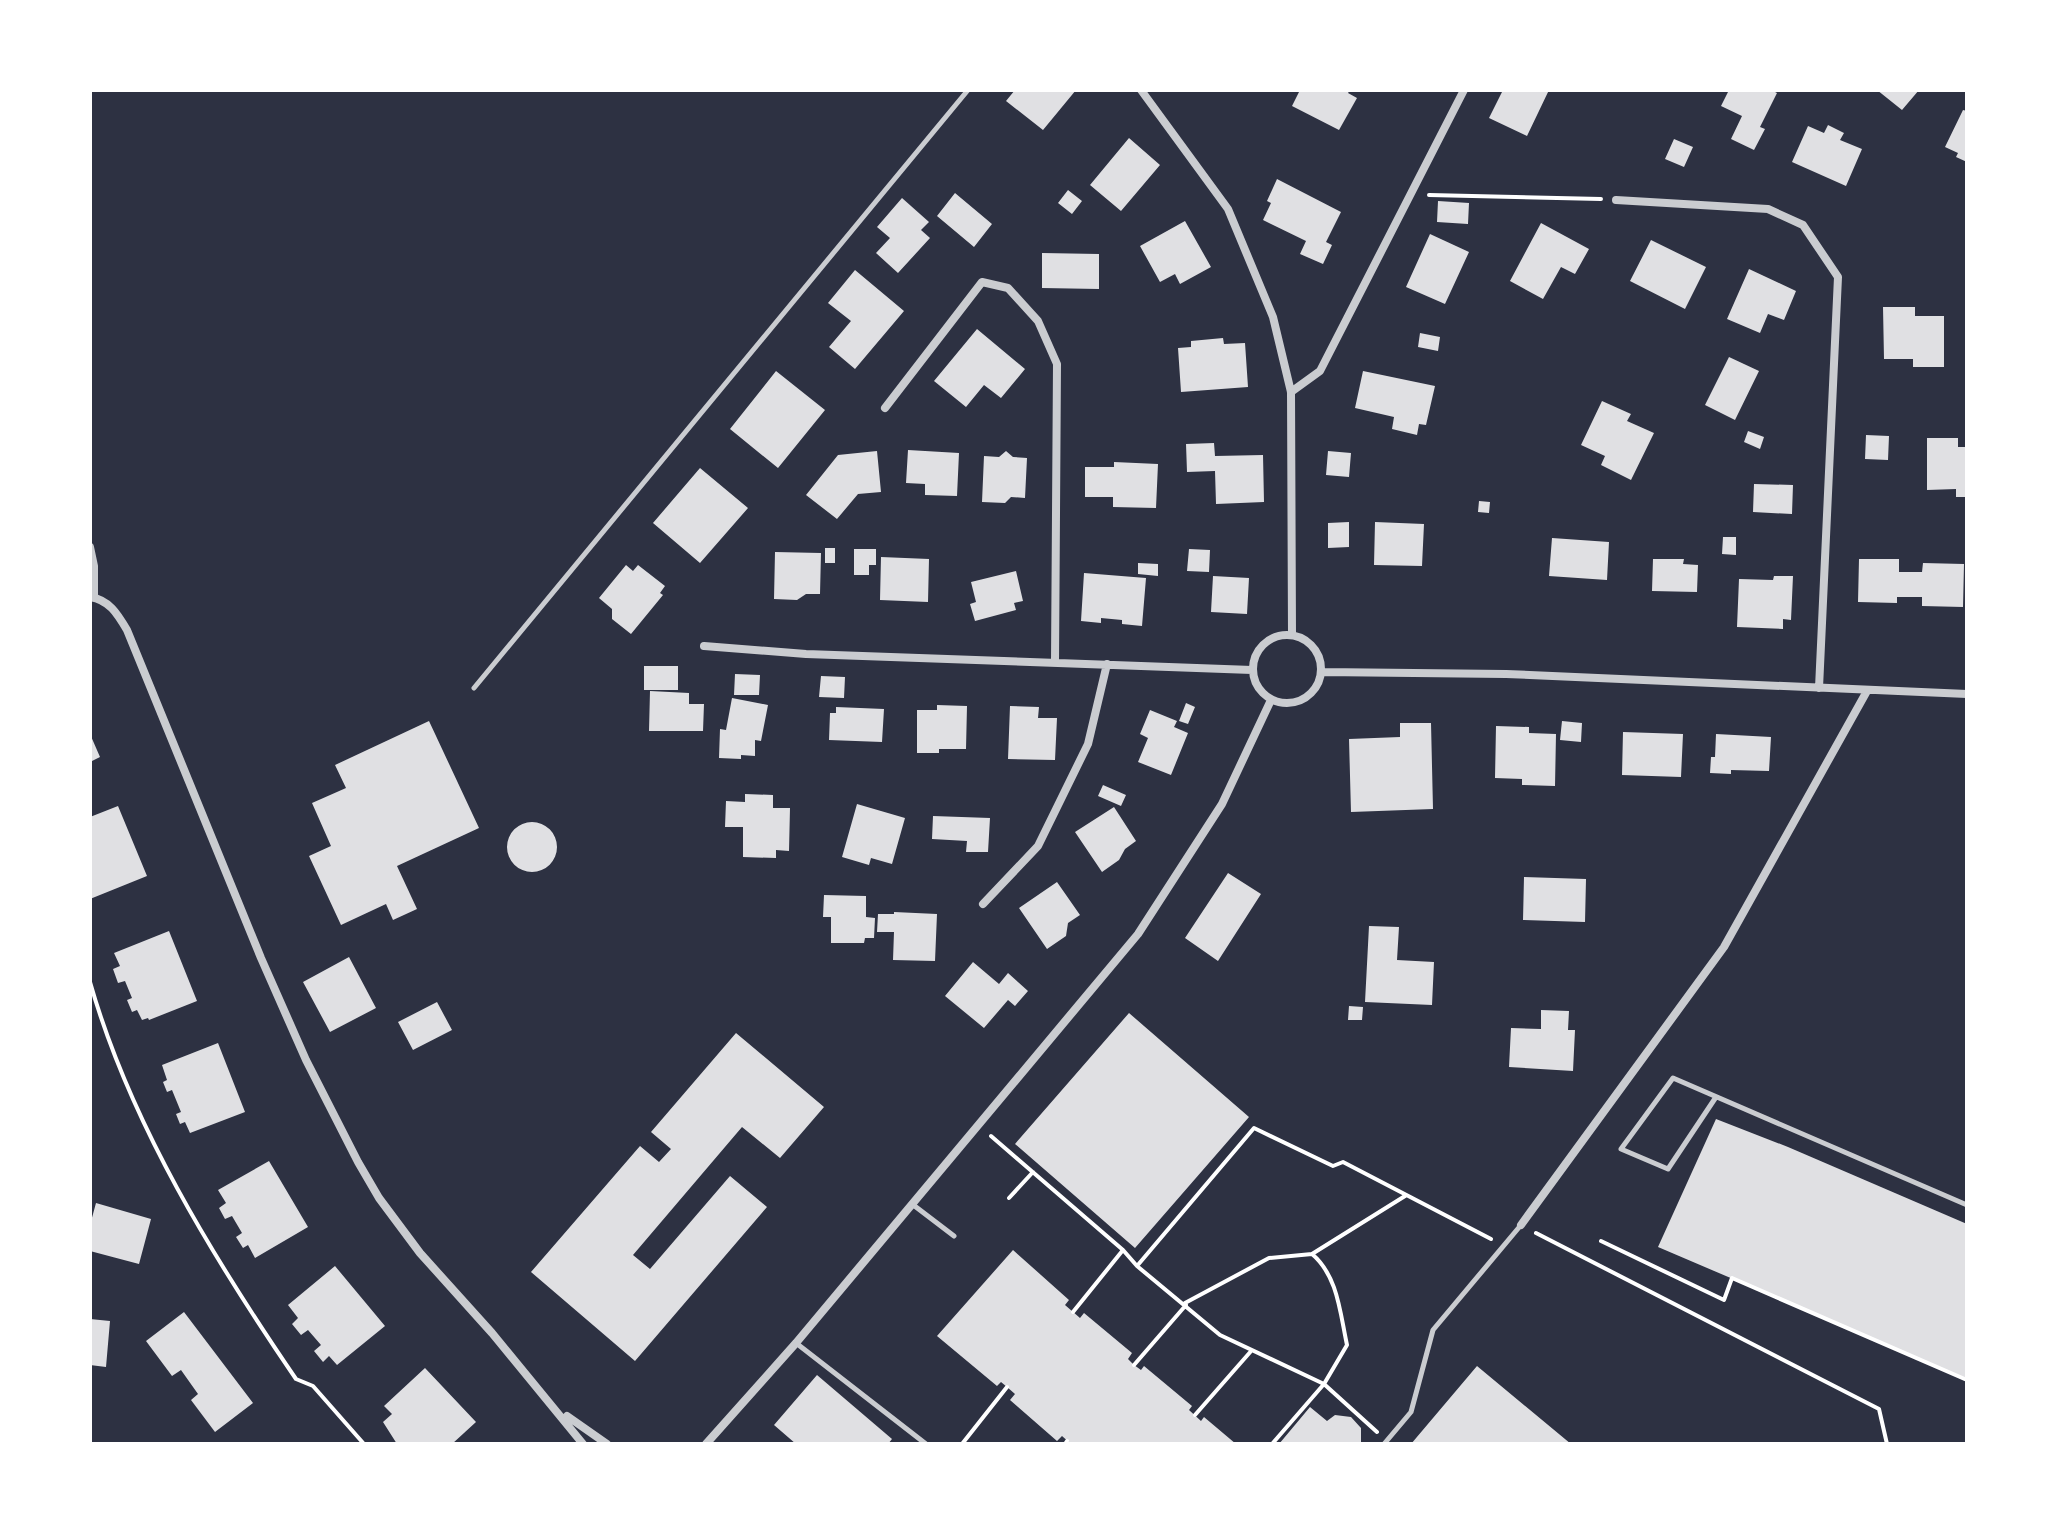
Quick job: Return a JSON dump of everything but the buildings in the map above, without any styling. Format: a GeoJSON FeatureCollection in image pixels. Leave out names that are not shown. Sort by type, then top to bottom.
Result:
{"type":"FeatureCollection","features":[{"type":"Feature","properties":{"kind":"street"},"geometry":{"type":"LineString","coordinates":[[1291,392],[1320,371],[1464,90]]}},
{"type":"Feature","properties":{"kind":"street"},"geometry":{"type":"LineString","coordinates":[[1144,91],[1228,209],[1273,317],[1291,392],[1292,634]]}},
{"type":"Feature","properties":{"kind":"street"},"geometry":{"type":"LineString","coordinates":[[1616,200],[1768,209],[1803,225],[1838,277],[1819,688]]}},
{"type":"Feature","properties":{"kind":"street"},"geometry":{"type":"LineString","coordinates":[[885,408],[982,282],[1008,288],[1038,321],[1057,364],[1055,663]]}},
{"type":"Feature","properties":{"kind":"street"},"geometry":{"type":"LineString","coordinates":[[90,547],[94,566],[92,597],[107,603],[127,630],[280,1002],[358,1162],[379,1198],[420,1253],[583,1444]]}},
{"type":"Feature","properties":{"kind":"street"},"geometry":{"type":"LineString","coordinates":[[1292,634],[1304,638],[1314,647],[1322,672],[1317,687],[1305,699],[1289,704],[1271,700],[1261,692],[1252,670],[1255,655],[1264,643],[1277,636],[1292,634]]}},
{"type":"Feature","properties":{"kind":"street"},"geometry":{"type":"LineString","coordinates":[[704,646],[806,654],[1252,670]]}},
{"type":"Feature","properties":{"kind":"street"},"geometry":{"type":"LineString","coordinates":[[983,904],[1038,846],[1088,744],[1107,664]]}},
{"type":"Feature","properties":{"kind":"street"},"geometry":{"type":"LineString","coordinates":[[1322,672],[1506,674],[1967,694]]}},
{"type":"Feature","properties":{"kind":"street"},"geometry":{"type":"LineString","coordinates":[[1521,1225],[1724,947],[1867,691]]}},
{"type":"Feature","properties":{"kind":"street"},"geometry":{"type":"LineString","coordinates":[[706,1444],[796,1343],[1138,934],[1222,804],[1271,700]]}},
{"type":"Feature","properties":{"kind":"street"},"geometry":{"type":"LineString","coordinates":[[556,1409],[607,1444]]}},
{"type":"Feature","properties":{"kind":"lane"},"geometry":{"type":"LineString","coordinates":[[474,688],[968,90]]}},
{"type":"Feature","properties":{"kind":"lane"},"geometry":{"type":"LineString","coordinates":[[1716,1097],[1668,1169],[1621,1149],[1673,1078],[1967,1205]]}},
{"type":"Feature","properties":{"kind":"lane"},"geometry":{"type":"LineString","coordinates":[[912,1204],[954,1236]]}},
{"type":"Feature","properties":{"kind":"lane"},"geometry":{"type":"LineString","coordinates":[[1386,1443],[1411,1412],[1433,1330],[1521,1225]]}},
{"type":"Feature","properties":{"kind":"lane"},"geometry":{"type":"LineString","coordinates":[[796,1343],[926,1444]]}},
{"type":"Feature","properties":{"kind":"path"},"geometry":{"type":"LineString","coordinates":[[1411,194],[1616,200]]}},
{"type":"Feature","properties":{"kind":"path"},"geometry":{"type":"LineString","coordinates":[[90,982],[126,1082],[176,1183],[220,1261],[296,1379],[313,1386],[364,1444]]}},
{"type":"Feature","properties":{"kind":"path"},"geometry":{"type":"LineString","coordinates":[[1137,1266],[1254,1128],[1333,1166],[1343,1162],[1504,1246]]}},
{"type":"Feature","properties":{"kind":"path"},"geometry":{"type":"LineString","coordinates":[[991,1136],[1220,1335],[1324,1384],[1386,1443]]}},
{"type":"Feature","properties":{"kind":"path"},"geometry":{"type":"LineString","coordinates":[[1009,1198],[1033,1172]]}},
{"type":"Feature","properties":{"kind":"path"},"geometry":{"type":"LineString","coordinates":[[1134,1365],[1185,1304],[1269,1258],[1312,1254],[1406,1196]]}},
{"type":"Feature","properties":{"kind":"path"},"geometry":{"type":"LineString","coordinates":[[1521,1225],[1879,1409],[1887,1444]]}},
{"type":"Feature","properties":{"kind":"path"},"geometry":{"type":"LineString","coordinates":[[1601,1241],[1724,1300],[1732,1278],[1967,1380]]}},
{"type":"Feature","properties":{"kind":"path"},"geometry":{"type":"LineString","coordinates":[[1073,1312],[1123,1250]]}},
{"type":"Feature","properties":{"kind":"path"},"geometry":{"type":"LineString","coordinates":[[1272,1444],[1324,1384],[1347,1345],[1326,1265],[1312,1254]]}},
{"type":"Feature","properties":{"kind":"path"},"geometry":{"type":"LineString","coordinates":[[1195,1415],[1252,1350]]}},
{"type":"Feature","properties":{"kind":"path"},"geometry":{"type":"LineString","coordinates":[[962,1444],[1007,1387]]}}]}
